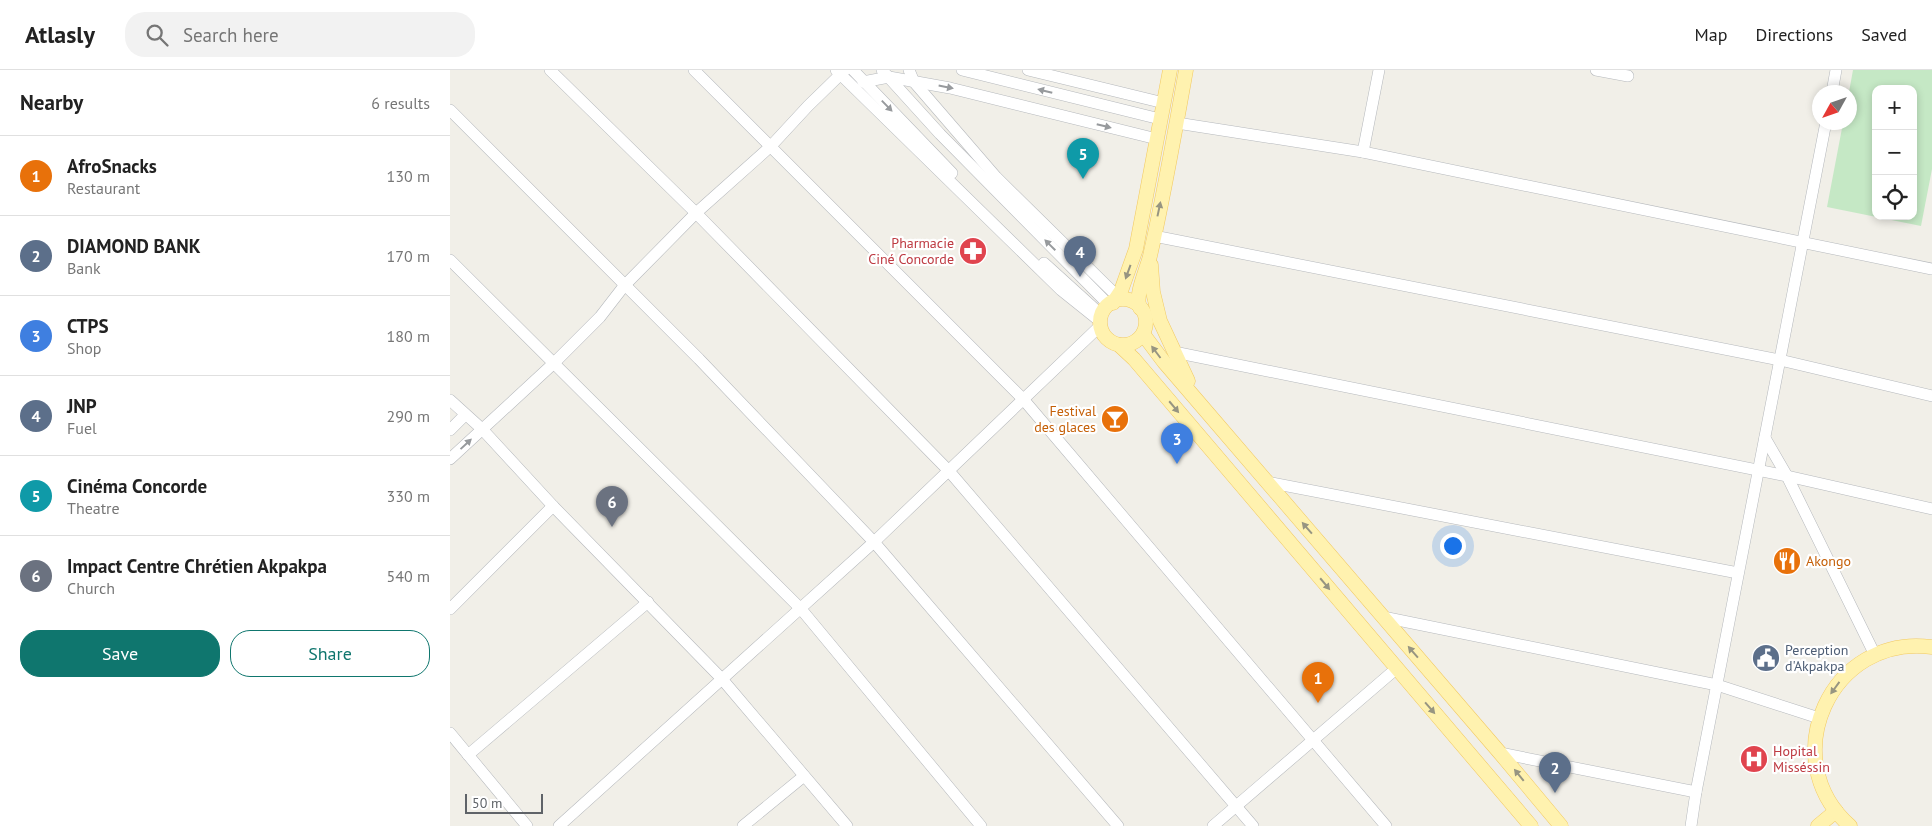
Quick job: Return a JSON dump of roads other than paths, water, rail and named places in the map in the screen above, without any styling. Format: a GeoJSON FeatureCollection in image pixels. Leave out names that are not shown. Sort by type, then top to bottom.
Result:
{"type":"FeatureCollection","features":[{"type":"Feature","properties":{"kind":"main road"},"geometry":{"type":"LineString","coordinates":[[1170,70],[1136,249],[1107,311],[1107,338],[1119,345],[1134,359],[1532,826]]}},
{"type":"Feature","properties":{"kind":"main road"},"geometry":{"type":"LineString","coordinates":[[1119,345],[1132,344],[1143,334],[1146,321],[1139,304],[1140,292],[1150,256],[1186,70]]}},
{"type":"Feature","properties":{"kind":"main road"},"geometry":{"type":"LineString","coordinates":[[1150,256],[1156,308],[1165,334],[1194,393],[1210,415]]}},
{"type":"Feature","properties":{"kind":"main road"},"geometry":{"type":"LineString","coordinates":[[1107,311],[1127,300],[1140,308]]}},
{"type":"Feature","properties":{"kind":"main road"},"geometry":{"type":"LineString","coordinates":[[1143,334],[1164,362],[1500,752],[1561,826]]}},
{"type":"Feature","properties":{"kind":"main road"},"geometry":{"type":"LineString","coordinates":[[1846,825],[1822,786],[1816,767],[1815,737],[1820,718],[1832,692],[1840,680],[1862,662],[1875,655],[1905,646],[1932,647]]}},
{"type":"Feature","properties":{"kind":"main road"},"geometry":{"type":"LineString","coordinates":[[1818,826],[1836,811]]}},
{"type":"Feature","properties":{"kind":"street"},"geometry":{"type":"LineString","coordinates":[[550,70],[696,213],[949,471],[1252,826]]}},
{"type":"Feature","properties":{"kind":"street"},"geometry":{"type":"LineString","coordinates":[[694,70],[1023,400],[1386,826]]}},
{"type":"Feature","properties":{"kind":"street"},"geometry":{"type":"LineString","coordinates":[[853,70],[972,193],[1107,311]]}},
{"type":"Feature","properties":{"kind":"street"},"geometry":{"type":"LineString","coordinates":[[909,70],[914,82],[1107,311]]}},
{"type":"Feature","properties":{"kind":"street"},"geometry":{"type":"LineString","coordinates":[[962,70],[1160,119]]}},
{"type":"Feature","properties":{"kind":"street"},"geometry":{"type":"LineString","coordinates":[[1028,70],[1164,103]]}},
{"type":"Feature","properties":{"kind":"street"},"geometry":{"type":"LineString","coordinates":[[1363,152],[1379,70]]}},
{"type":"Feature","properties":{"kind":"street"},"geometry":{"type":"LineString","coordinates":[[1596,70],[1628,76]]}},
{"type":"Feature","properties":{"kind":"street"},"geometry":{"type":"LineString","coordinates":[[1833,85],[1836,70]]}},
{"type":"Feature","properties":{"kind":"street"},"geometry":{"type":"LineString","coordinates":[[450,459],[554,363],[600,317],[624,286],[696,213],[771,146],[840,71],[1061,290],[1107,311]]}},
{"type":"Feature","properties":{"kind":"street"},"geometry":{"type":"LineString","coordinates":[[864,82],[886,74],[1157,139]]}},
{"type":"Feature","properties":{"kind":"street"},"geometry":{"type":"LineString","coordinates":[[886,74],[1107,311]]}},
{"type":"Feature","properties":{"kind":"street"},"geometry":{"type":"LineString","coordinates":[[450,110],[699,359],[874,542],[1118,826]]}},
{"type":"Feature","properties":{"kind":"street"},"geometry":{"type":"LineString","coordinates":[[1177,123],[1363,152],[1932,269]]}},
{"type":"Feature","properties":{"kind":"street"},"geometry":{"type":"LineString","coordinates":[[1692,826],[1696,792],[1824,130]]}},
{"type":"Feature","properties":{"kind":"street"},"geometry":{"type":"LineString","coordinates":[[1154,236],[1780,360],[1932,396]]}},
{"type":"Feature","properties":{"kind":"street"},"geometry":{"type":"LineString","coordinates":[[450,260],[802,609],[981,826]]}},
{"type":"Feature","properties":{"kind":"street"},"geometry":{"type":"LineString","coordinates":[[559,826],[802,609],[874,542],[1023,400],[1107,311]]}},
{"type":"Feature","properties":{"kind":"street"},"geometry":{"type":"LineString","coordinates":[[1174,352],[1787,476],[1932,509]]}},
{"type":"Feature","properties":{"kind":"street"},"geometry":{"type":"LineString","coordinates":[[450,400],[482,429],[553,506],[722,679],[847,826]]}},
{"type":"Feature","properties":{"kind":"street"},"geometry":{"type":"LineString","coordinates":[[450,430],[465,415]]}},
{"type":"Feature","properties":{"kind":"street"},"geometry":{"type":"LineString","coordinates":[[1765,438],[1787,476],[1875,655]]}},
{"type":"Feature","properties":{"kind":"street"},"geometry":{"type":"LineString","coordinates":[[1267,482],[1738,573]]}},
{"type":"Feature","properties":{"kind":"street"},"geometry":{"type":"LineString","coordinates":[[450,609],[553,506]]}},
{"type":"Feature","properties":{"kind":"street"},"geometry":{"type":"LineString","coordinates":[[468,755],[648,602]]}},
{"type":"Feature","properties":{"kind":"street"},"geometry":{"type":"LineString","coordinates":[[1383,617],[1717,685],[1820,718]]}},
{"type":"Feature","properties":{"kind":"street"},"geometry":{"type":"LineString","coordinates":[[1213,826],[1396,668]]}},
{"type":"Feature","properties":{"kind":"street"},"geometry":{"type":"LineString","coordinates":[[450,733],[527,826]]}},
{"type":"Feature","properties":{"kind":"street"},"geometry":{"type":"LineString","coordinates":[[1500,752],[1696,792]]}},
{"type":"Feature","properties":{"kind":"street"},"geometry":{"type":"LineString","coordinates":[[743,826],[804,776]]}},
{"type":"Feature","properties":{"kind":"place","name":"Cinéma Concorde"},"geometry":{"type":"Point","coordinates":[1083,179]}},
{"type":"Feature","properties":{"kind":"place","name":"Pharmacie Ciné Concorde"},"geometry":{"type":"Point","coordinates":[973,251]}},
{"type":"Feature","properties":{"kind":"place","name":"JNP"},"geometry":{"type":"Point","coordinates":[1080,277]}},
{"type":"Feature","properties":{"kind":"place","name":"Festival des glaces"},"geometry":{"type":"Point","coordinates":[1115,419]}},
{"type":"Feature","properties":{"kind":"place","name":"CTPS"},"geometry":{"type":"Point","coordinates":[1177,464]}},
{"type":"Feature","properties":{"kind":"place","name":"Impact Centre Chrétien Akpakpa"},"geometry":{"type":"Point","coordinates":[612,527]}},
{"type":"Feature","properties":{"kind":"place","name":"Akongo"},"geometry":{"type":"Point","coordinates":[1787,561]}},
{"type":"Feature","properties":{"kind":"place","name":"Perception d'Akpakpa"},"geometry":{"type":"Point","coordinates":[1766,658]}},
{"type":"Feature","properties":{"kind":"place","name":"AfroSnacks"},"geometry":{"type":"Point","coordinates":[1318,703]}},
{"type":"Feature","properties":{"kind":"place","name":"Hopital Misséssin"},"geometry":{"type":"Point","coordinates":[1754,759]}},
{"type":"Feature","properties":{"kind":"place","name":"DIAMOND BANK"},"geometry":{"type":"Point","coordinates":[1555,793]}}]}
